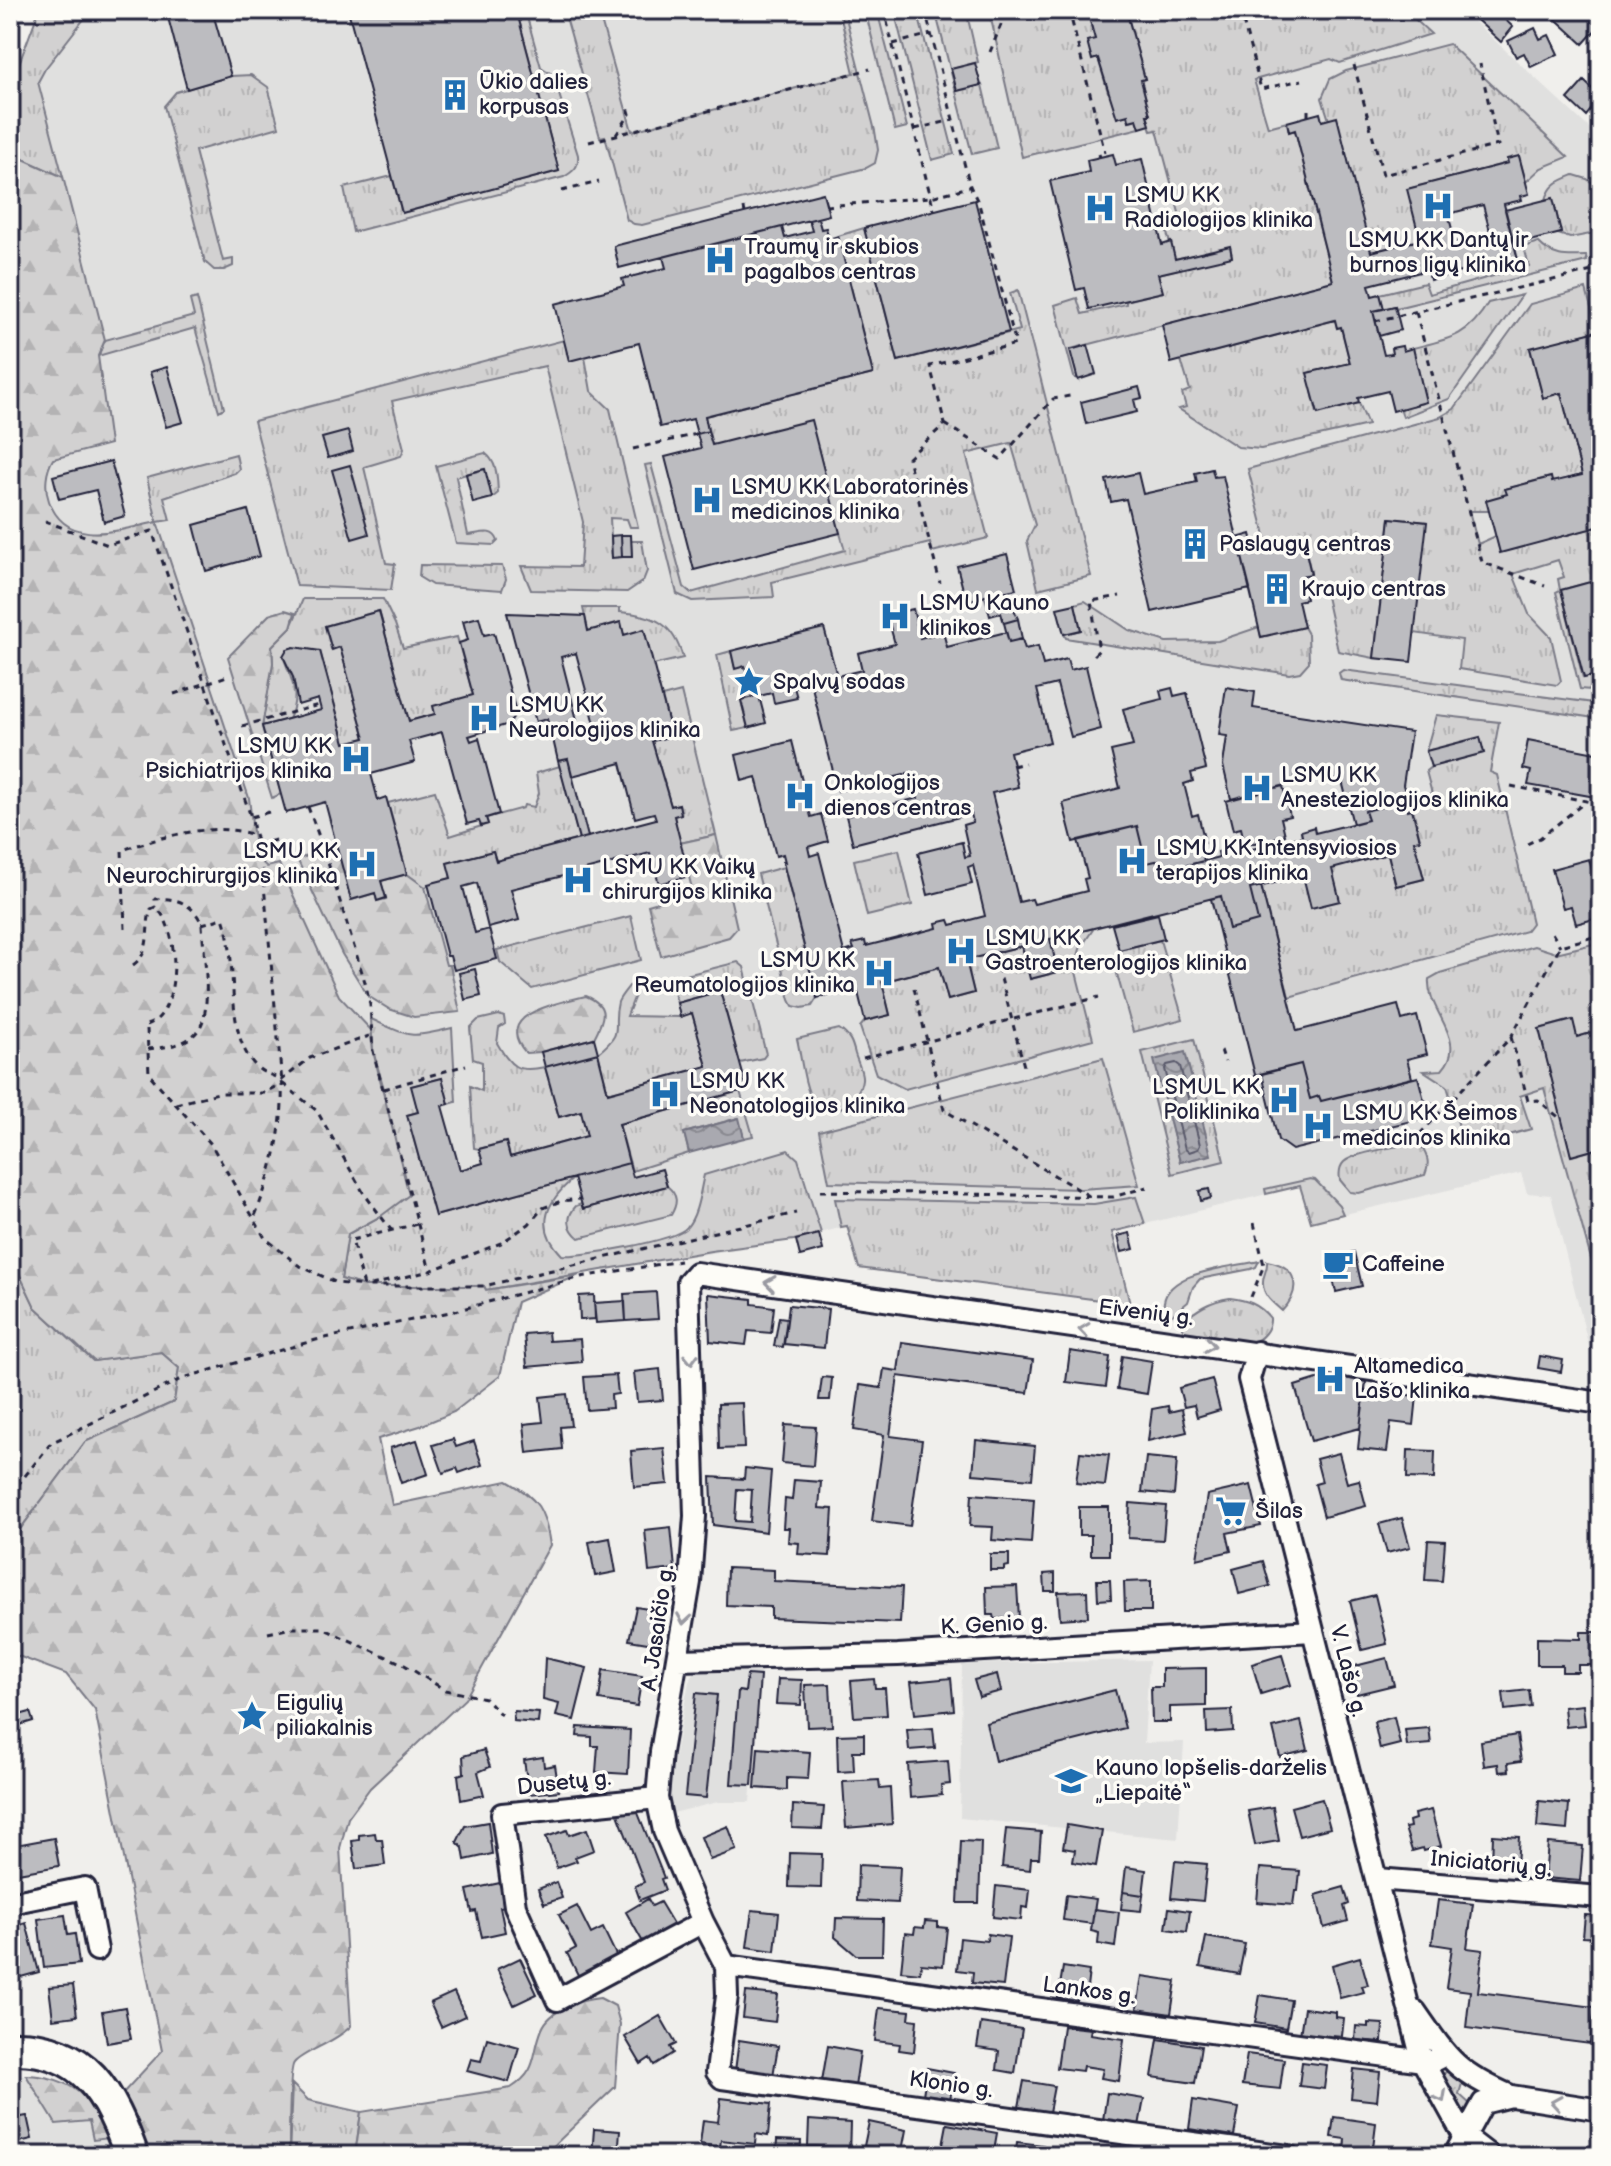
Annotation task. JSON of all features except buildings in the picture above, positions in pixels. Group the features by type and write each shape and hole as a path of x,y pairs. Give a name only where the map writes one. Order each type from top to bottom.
{"main road":[{"path":"10,2048 58,2056 94,2080 116,2113 132,2156"}],"street":[{"name":"Eivenių g.","path":"688,1282 696,1273 1601,1403"},
{"name":"A. Jasaičio g.","path":"688,1282 695,1516 690,1582 661,1752 657,1798 664,1831 703,1922 726,1966"},
{"name":"V. Lašo g.","path":"1257,1352 1249,1379 1422,2060 1464,2136"},
{"name":"K. Genio g.","path":"677,1660 898,1655 1313,1631"},
{"name":"Dusetų g.","path":"657,1798 502,1814 515,1906 557,2000 703,1922"},
{"name":"Iniciatorių g.","path":"1377,1879 1601,1897"},
{"path":"10,1903 85,1888 97,1950"},
{"name":"Lankos g.","path":"726,1966 1431,2062 1445,2055"},
{"name":"Klonio g.","path":"726,1966 727,1996 717,2065 717,2072 722,2078 1288,2156"},
{"name":"V. Lašo g.","path":"1408,2001 1445,2055 1476,2081 1511,2096 1601,2110"},
{"path":"1454,2156 1483,2103 1511,2096"},
{"path":"1464,2136 1490,2156"}],"path":[{"path":"884,10 934,210"},
{"path":"925,10 970,186 979,204 1016,344 930,366 945,424 1000,459 1053,399 1070,396"},
{"path":"990,52 1007,10"},
{"path":"1069,10 1105,153"},
{"path":"1240,10 1261,89 1302,80"},
{"path":"893,44 931,34"},
{"path":"1354,65 1383,175 1498,145 1480,64"},
{"path":"589,142 870,69"},
{"path":"1308,105 1308,116"},
{"path":"616,135 630,114 628,107"},
{"path":"915,129 953,120"},
{"path":"562,191 599,182"},
{"path":"826,206 931,197 970,186"},
{"path":"1375,321 1601,269"},
{"path":"1416,312 1482,562 1545,586"},
{"path":"940,583 908,458 945,424"},
{"path":"633,449 697,434"},
{"path":"45,521 108,545 152,531 251,817 262,863 283,1110 279,1140 253,1221"},
{"path":"1094,655 1099,650 1091,601 1120,596"},
{"path":"174,694 227,676"},
{"path":"242,726 319,705"},
{"path":"1013,766 1025,763"},
{"path":"1511,786 1601,804"},
{"path":"1527,844 1540,838 1587,801"},
{"path":"308,807 365,982 373,1051 430,1271"},
{"path":"251,817 269,812"},
{"path":"125,929 122,850 179,833 236,829 256,835"},
{"path":"258,845 279,839"},
{"path":"148,1049 175,1046 199,1029 206,1008 202,924 190,905 165,898 155,899 155,907 164,916 171,936 174,969 170,998 159,1017 146,1027 149,1074 211,1144 265,1238 298,1265 337,1283 364,1286 484,1286 796,1213"},
{"path":"133,965 144,953 148,940 148,917 155,907"},
{"path":"202,924 223,918 227,929 238,1034 244,1052 260,1070 282,1082 317,1111 363,1192 391,1230"},
{"path":"1552,933 1560,946"},
{"path":"1420,1134 1511,1037 1560,946 1601,935"},
{"path":"998,967 1025,1070"},
{"path":"914,988 944,1110 1092,1197"},
{"path":"863,1058 1099,997"},
{"path":"176,1104 218,1093 264,1093 310,1058 371,1035"},
{"path":"1511,1037 1528,1101 1538,1100 1562,1120"},
{"path":"1221,1050 1225,1062"},
{"path":"384,1089 466,1065"},
{"path":"820,1191 1113,1197 1147,1187"},
{"path":"364,1286 430,1271 501,1243 529,1224 543,1208 561,1201 580,1199"},
{"path":"1251,1297 1264,1265 1254,1223"},
{"path":"364,1286 352,1240 417,1224"},
{"path":"10,1495 51,1443 183,1378 316,1340 455,1311 581,1277 683,1261"},
{"path":"268,1633 292,1628 322,1628 403,1664 445,1690 485,1698 501,1715"}],"shaded area":[{"name":"LSMU Kauno klinikos","path":"39,10 1462,10 1601,139 1601,1363 1589,1347 1551,1195 1527,1193 1521,1173 1311,1222 1299,1186 1113,1232 1130,1304 859,1268 847,1226 794,1240 520,1283 194,1356 249,798 157,522 107,532 76,531 55,517 47,496 47,470 53,459 110,444 98,356 63,177 10,153 10,88"},
{"name":"Kauno lopšelis-darželis „Liepaitė“","path":"1149,1660 1144,1743 1184,1742 1178,1839 960,1818 962,1664"},
{"path":"761,1667 750,1802 718,1802 673,1813 670,1792 674,1759 689,1682 695,1672 701,1668"},
{"path":"26,2075 56,2124 90,2121 110,2138 116,2156 10,2156 10,2077"}],"green space":[{"path":"39,10 91,10 38,82 63,177 10,153 10,88"},
{"path":"564,10 598,10 632,131 854,73 839,10 844,10 875,131 878,150 875,163 866,168 642,225 634,224 627,220 605,136 600,137"},
{"path":"865,10 877,10 907,127 895,130"},
{"path":"894,10 917,10 954,154 932,160"},
{"path":"935,10 966,10 978,62 952,69 957,91 982,85 997,148 972,154"},
{"path":"989,10 1087,10 1095,39 1093,59 1098,58 1108,92 1130,121 1137,119 1140,128 1022,157"},
{"path":"1126,10 1176,10 1177,14 1191,10 1405,10 1431,34 1340,63 1331,59 1254,80 1268,127 1287,122 1289,132 1295,130 1333,281 1071,349 1078,380 1074,377 1055,305 1077,298 1082,314 1126,304 1126,301 1162,292 1158,274 1232,256 1230,247 1175,259 1166,230 1182,224 1157,130 1151,131 1141,80 1145,79"},
{"path":"527,17 541,67 553,75 578,155 578,163 571,173 353,232 344,188 392,176 402,213 559,171 519,20"},
{"path":"1449,44 1568,157 1541,168 1526,182 1519,156 1508,163 1408,189 1420,240 1371,252 1322,98 1330,79 1346,71"},
{"path":"251,75 268,87 279,127 195,151 223,261 233,259 233,266 214,270 205,262 164,106 176,92 231,76"},
{"path":"10,153 63,177 105,340 98,356 110,444 53,459 46,479 49,501 57,516 68,526 81,531 111,532 157,522 249,798 256,857 267,867 279,864 339,996 371,1030 373,1051 409,1195 381,1216 348,1234 341,1279 364,1286 484,1286 486,1290 579,1275 517,1302 500,1376 454,1412 378,1439 392,1505 507,1481 526,1493 538,1506 546,1523 550,1545 465,1699 370,1788 348,1818 340,1848 351,2026 294,2063 290,2091 289,2156 146,2156 122,2094 162,2051 95,1710 66,1674 10,1653 10,1543 85,1442 174,1402 179,1368 161,1352 94,1361 35,1307 10,1254"},
{"path":"1574,175 1587,179 1601,189 1601,232 1570,238 1558,234 1561,232 1553,199 1546,200 1556,184"},
{"path":"864,228 898,361 1020,330 1010,293 1018,290 1091,576 1038,589 1027,541 1035,525 1011,443 966,454 988,538 932,552 930,543 772,582 774,597 692,601 677,594 645,465 651,464 684,587 691,593 845,550 840,533 712,445 705,416 873,374 838,236"},
{"path":"1538,242 1555,254 1586,256 1587,261 1384,309 1380,294 1425,283 1429,294 1529,266 1524,247"},
{"path":"1586,289 1597,331 1530,349 1543,397 1561,393 1582,475 1552,482 1550,477 1506,489 1507,494 1489,511 1469,511 1478,544 1496,536 1500,552 1601,526 1601,579 1561,590 1583,678 1601,674 1601,691 1580,689 1556,592 1560,590 1558,579 1564,577 1558,560 1513,574 1529,614 1551,637 1561,681 1557,685 1459,669 1462,640 1414,633 1426,522 1390,518 1374,658 1338,651 1324,587 1303,588 1301,576 1311,573 1303,539 1268,547 1248,469 1440,417 1454,409 1530,304"},
{"path":"1522,295 1449,399 1403,417 1400,409 1426,402 1413,348 1447,339 1465,330 1488,303"},
{"path":"197,298 224,408 219,411 195,328 98,356 105,340 194,316 190,300"},
{"path":"1335,320 1337,328 1341,327 1350,363 1308,373 1317,413 1359,403 1368,425 1261,449 1238,447 1179,409 1186,407 1182,393 1190,390 1181,360"},
{"path":"564,340 585,357 591,391 610,409 638,527 630,527 627,519 610,518 612,557 632,557 631,541 642,541 647,571 643,581 627,592 531,590 521,566 580,567 583,522 545,366 392,401 404,449 401,456 364,467 386,563 395,564 391,590 297,586 254,421"},
{"path":"485,453 495,466 497,476 498,493 492,498 484,469 456,477 468,535 489,533 498,541 494,545 456,543 436,466"},
{"path":"236,454 239,469 235,473 164,497 170,520 157,522 147,478"},
{"path":"420,565 502,566 506,579 502,590 432,585 419,577"},
{"path":"303,599 383,599 403,648 457,637 473,695 435,714 409,721 379,611 325,626 331,649 340,647 365,738 345,743 320,651 283,656 294,687 293,710 289,719 262,726 273,663 272,646 291,627"},
{"path":"1085,601 1129,630 1166,642 1218,641 1259,627 1261,637 1304,627 1308,634 1309,662 1300,672 1289,674 1066,638 1064,634 1081,630 1075,604"},
{"path":"583,608 620,608 620,612 661,623 674,636 683,658 653,665 644,630 624,635 620,622 588,631"},
{"path":"285,610 295,613 291,627 272,646 273,663 262,727 281,794 272,798 228,657 269,615"},
{"path":"731,651 735,668 745,666 753,697 741,701 748,728 733,731 717,655"},
{"path":"1343,670 1601,704 1601,719 1341,680 1339,673"},
{"path":"681,692 716,835 680,843 674,816 681,813 679,804 671,806 652,741 672,736 662,697"},
{"path":"1436,715 1499,722 1490,772 1497,775 1532,923 1526,931 1289,997 1261,886 1388,854 1396,886 1424,879 1414,841 1420,839 1413,809 1407,810 1404,801 1432,794 1426,771 1431,767 1483,753 1426,751"},
{"path":"560,766 579,839 496,861 493,851 448,863 451,878 425,887 407,874 388,803 435,791 450,836 488,824 486,818 523,808 524,805 534,807 539,793 536,773"},
{"path":"716,835 737,928 729,937 661,956 648,905 693,892 680,843"},
{"path":"338,848 352,900 375,893 377,901 386,899 381,881 407,874 425,887 446,965 450,965 460,1012 414,1017 389,1009 368,996 342,954 297,859"},
{"path":"899,850 912,905 867,916 854,860"},
{"path":"784,867 817,998 812,1006 802,1008 793,1006 790,1000 758,874"},
{"path":"631,916 641,960 532,989 500,962 497,950"},
{"path":"1094,928 1080,949 1075,968 1093,1039 905,1089 876,1074 860,1027 865,1021 890,1015 882,982 939,967 948,1000 974,993 966,960 1022,946 1031,979 1057,972 1050,939"},
{"path":"1160,940 1183,1019 1133,1032 1117,974 1123,963 1119,950"},
{"path":"1601,942 1601,1030 1577,1037 1572,1020 1539,1029 1572,1156 1600,1148 1601,1151 1601,1276 1596,1277 1544,1088 1520,1096 1531,1129 1465,1147 1447,1086 1424,1071 1442,1070 1451,1048 1430,991 1429,979 1440,973 1534,946 1556,953"},
{"path":"738,962 744,967 766,1054 763,1058 740,1063 720,991 677,1003 670,979"},
{"path":"636,985 627,1016 680,1017 692,1013 707,1066 608,1093 598,1053 615,1035 619,1000 629,986"},
{"path":"586,996 599,1004 603,1014 594,1038 526,1053 517,1039 517,1028 523,1019 547,1006"},
{"path":"499,1015 504,1017 505,1024 499,1028 497,1043 506,1058 521,1068 545,1067 559,1117 581,1111 587,1136 510,1157 505,1142 474,1148 470,1086 482,1091 482,1062 473,1059 470,1028 478,1020"},
{"path":"371,1019 394,1030 418,1035 452,1028 456,1102 449,1104 442,1078 412,1086 418,1112 407,1115 435,1216 574,1178 557,1195 547,1214 548,1234 553,1244 562,1255 628,1247 666,1238 687,1227 696,1209 704,1175 788,1150 798,1159 821,1233 486,1290 484,1286 364,1286 341,1279 348,1234 381,1216 384,1089 373,1051"},
{"path":"839,1029 852,1043 862,1079 850,1102 827,1111 820,1108 810,1095 797,1039"},
{"path":"1194,1039 1224,1161 1172,1174 1142,1052","holes":["1155,1060 1210,1155 1180,1162"]},
{"path":"1103,1058 1139,1185 1081,1189 829,1182 819,1131"},
{"path":"740,1091 753,1136 744,1138 738,1118 684,1133 689,1153 632,1171 619,1124"},
{"path":"1413,1143 1421,1146 1427,1157 1425,1175 1359,1193 1350,1192 1340,1180 1341,1166 1349,1158"},
{"path":"1315,1180 1339,1205 1343,1214 1311,1222 1300,1186 1266,1194 1265,1189"},
{"path":"667,1186 676,1199 671,1215 579,1238 570,1226 569,1218 576,1206 581,1204 583,1209"},
{"path":"1136,1197 1145,1224 1112,1232 1130,1304 859,1268 847,1226 841,1227 835,1199 1094,1204"},
{"path":"10,1254 35,1307 93,1361 161,1352 179,1368 174,1402 85,1442 10,1543"},
{"path":"1259,1261 1251,1269 1200,1279 1193,1287 1188,1302 1170,1317 1165,1316 1164,1301 1170,1289 1181,1281 1196,1274"},
{"path":"1267,1261 1285,1268 1294,1280 1292,1295 1282,1311 1264,1291"},
{"path":"1230,1298 1262,1309 1270,1318 1265,1334 1251,1343 1189,1334 1183,1330 1182,1322 1193,1313 1210,1303"},
{"path":"600,1998 615,2006 620,2024 615,2087 543,2156 355,2156 361,2112 511,2088 530,2069 546,2022 575,2003"},
{"path":"1446,2072 1463,2080 1459,2094 1471,2105 1463,2119 1442,2075"},
{"path":"26,2075 56,2080 78,2092 95,2111 110,2138 93,2140 89,2121 56,2124"},
{"path":"292,2084 308,2100 361,2112 355,2156 289,2156"}],"water":[{"path":"1185,1052 1211,1155 1180,1162 1154,1060"},
{"path":"739,1118 744,1138 689,1153 684,1133"}],"place":[{"name":"Ūkio dalies korpusas","path":"455,95"},
{"name":"LSMU KK Dantų ir burnos ligų klinika","path":"1438,206"},
{"name":"LSMU KK Radiologijos klinika","path":"1100,208"},
{"name":"Traumų ir skubios pagalbos centras","path":"720,260"},
{"name":"LSMU KK Laboratorinės medicinos klinika","path":"707,500"},
{"name":"Paslaugų centras","path":"1195,544"},
{"name":"Kraujo centras","path":"1277,589"},
{"name":"LSMU Kauno klinikos","path":"895,616"},
{"name":"Spalvų sodas","path":"749,682"},
{"name":"LSMU KK Neurologijos klinika","path":"484,718"},
{"name":"LSMU KK Psichiatrijos klinika","path":"356,759"},
{"name":"LSMU KK Anesteziologijos klinika","path":"1257,788"},
{"name":"Onkologijos dienos centras","path":"800,796"},
{"name":"LSMU KK Intensyviosios terapijos klinika","path":"1132,861"},
{"name":"LSMU KK Neurochirurgijos klinika","path":"362,864"},
{"name":"LSMU KK Vaikų chirurgijos klinika","path":"578,880"},
{"name":"LSMU KK Gastroenterologijos klinika","path":"961,951"},
{"name":"LSMU KK Reumatologijos klinika","path":"879,973"},
{"name":"LSMU KK Neonatologijos klinika","path":"665,1094"},
{"name":"LSMUL KK Poliklinika","path":"1284,1100"},
{"name":"LSMU KK Šeimos medicinos klinika","path":"1318,1126"},
{"name":"Caffeine","path":"1338,1264"},
{"name":"Altamedica Lašo klinika","path":"1330,1379"},
{"name":"Šilas","path":"1231,1511"},
{"name":"Eigulių piliakalnis","path":"252,1716"},
{"name":"Kauno lopšelis-darželis „Liepaitė“","path":"1071,1781"}]}
